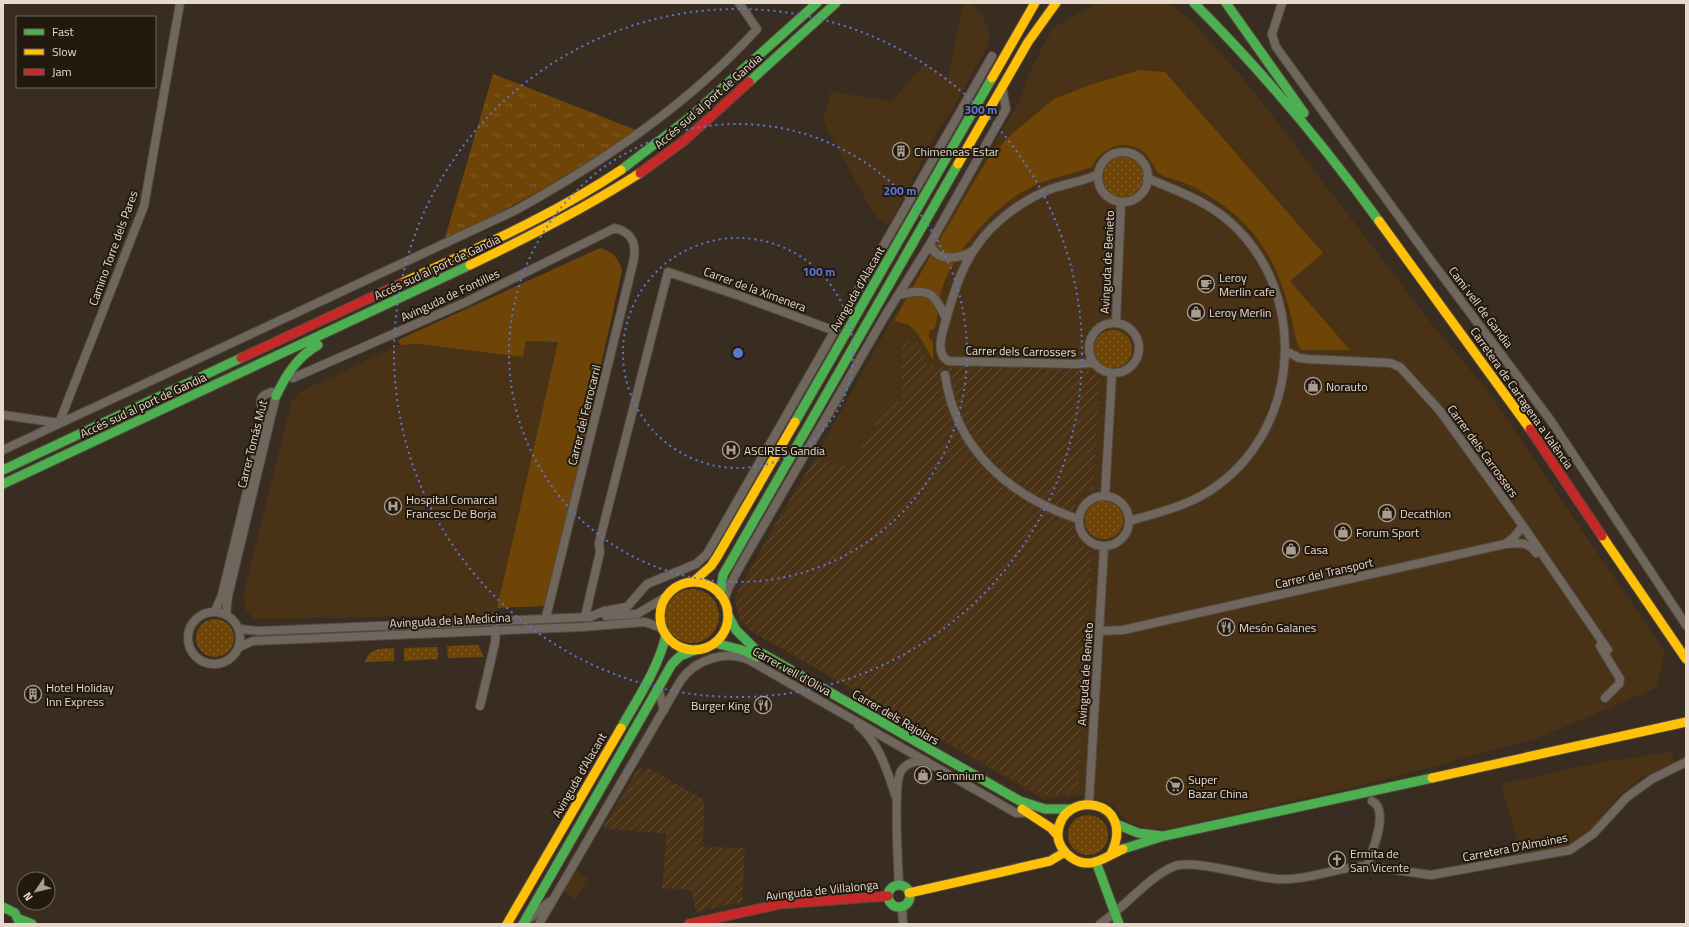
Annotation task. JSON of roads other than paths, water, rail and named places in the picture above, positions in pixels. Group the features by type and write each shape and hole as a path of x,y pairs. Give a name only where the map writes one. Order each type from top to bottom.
{"main road":[{"name":"Accés sud al port de Gandia","path":"3,470 494,240 580,196 638,158 676,130 738,76 817,3"},
{"name":"Accés sud al port de Gandia","path":"3,484 442,278 542,230 598,200 652,164 703,124 836,3"},
{"name":"Avinguda d'Alacant","path":"693,582 712,566 1035,3"},
{"path":"722,598 712,588 703,584 693,582 678,586 666,597 660,612 664,632 678,646 695,650 705,648 715,643 722,635 726,626 728,615 722,598 723,575 1028,42 1056,3"},
{"path":"1194,3 1222,31 1331,156"},
{"path":"1226,3 1318,132 1331,156"},
{"path":"1213,9 1252,53 1315,138"},
{"name":"Carretera de Cartagena a València","path":"1331,156 1518,412 1686,660"},
{"path":"276,396 290,368 300,356 442,278"},
{"name":"Carrer dels Rajolars","path":"728,615 732,626 739,636 756,650 1013,797 1034,808 1047,810 1070,810"},
{"name":"Avinguda d'Alacant","path":"507,924 645,686 662,652 664,632"},
{"name":"Carrer dels Rajolars","path":"715,643 748,652 1032,814 1051,828 1058,836"},
{"name":"Avinguda d'Alacant","path":"523,924 672,664 680,656 695,650"},
{"path":"1111,854 1118,836 1116,824 1108,812 1101,807 1089,803 1070,810 1061,821 1058,836 1065,852 1078,862 1096,862 1111,854 1164,836 1686,722"},
{"path":"1116,824 1138,833 1164,836"},
{"path":"909,893 1050,862 1065,852"},
{"path":"1096,862 1119,924"},
{"path":"899,885 906,888 909,893 908,900 902,906 894,905 888,896 891,888 899,885"},
{"name":"Avinguda de Villalonga","path":"689,924 781,904 888,896"},
{"path":"3,907 15,913 19,922 32,924"}],"street":[{"name":"Camino Torre dels Pares","path":"59,423 144,206 180,3"},
{"path":"3,450 516,210 574,177 659,119 730,58 757,29 739,3"},
{"name":"Camí vell de Gandia","path":"1282,3 1272,34 1273,40 1280,53 1551,421 1686,625"},
{"name":"Avinguda d'Alacant","path":"696,564 707,554 992,56"},
{"path":"722,598 930,244 1006,109 1002,87"},
{"path":"1120,152 1127,152 1141,160 1147,171 1147,178 1146,186 1136,198 1122,202 1108,197 1102,191 1099,184 1098,174 1102,163 1106,158 1120,152"},
{"path":"930,244 934,252 945,257 966,255 974,250 999,222 1026,202 1059,186 1091,178 1098,174"},
{"path":"1129,521 1167,511 1190,502 1220,484 1239,466 1257,444 1269,422 1282,384 1286,351 1284,328 1276,290 1261,260 1247,240 1229,221 1202,201 1180,190 1147,178"},
{"name":"Avinguda de Benieto","path":"1116,323 1122,202"},
{"name":"Avinguda de Fontilles","path":"293,378 466,302 615,228"},
{"name":"Carrer del Ferrocarril","path":"546,617 636,251 630,235 624,230 615,228"},
{"path":"946,319 958,284 974,250"},
{"name":"Carrer de la Ximenera","path":"588,617 600,552 599,543 668,272 740,296 835,331"},
{"path":"899,295 914,290 928,293 940,305 946,319"},
{"name":"Carrer dels Carrossers","path":"946,319 942,332 941,353 943,358 948,361 1074,364 1094,363"},
{"path":"1116,323 1129,329 1134,334 1139,348 1135,362 1130,368 1119,373 1112,373 1099,368 1094,363 1089,348 1094,333 1108,324 1116,323"},
{"name":"Carrer dels Carrossers","path":"1286,351 1299,358 1308,360 1390,363 1400,367 1440,411 1523,526 1608,650"},
{"path":"1105,496 1112,373"},
{"path":"945,375 958,421 972,444 986,462 1004,481 1027,497 1039,504 1078,519"},
{"name":"Carrer Tomás Mut","path":"215,611 222,595 264,422 265,417 260,405 261,398 264,394 272,392 276,396 228,596 226,614"},
{"path":"3,415 59,423"},
{"path":"1098,496 1105,496 1120,501 1128,514 1129,521 1126,534 1122,539 1117,543 1104,547 1096,546 1088,541 1079,527 1078,519 1084,504 1098,496"},
{"path":"1505,544 1513,538 1523,526"},
{"path":"1505,544 1523,543 1529,545 1605,653 1620,679 1619,684 1605,698"},
{"name":"Carrer del Transport","path":"1100,631 1123,630 1505,544"},
{"name":"Avinguda de Benieto","path":"1089,803 1104,547"},
{"name":"Avinguda de la Medicina","path":"588,617 604,611 627,607 647,584 696,564"},
{"name":"Avinguda de la Medicina","path":"240,629 259,630 637,614 666,597"},
{"path":"215,611 226,614 232,618 240,629 240,647 235,654 221,663 203,662 193,653 188,639 191,624 201,614 215,611"},
{"name":"Avinguda de la Medicina","path":"240,647 253,640 496,629 580,627 645,622 664,632"},
{"path":"480,706 495,643 496,629"},
{"name":"Carrer vell d'Oliva","path":"539,924 681,680 694,667 715,658 732,656 749,660 1016,813 1032,814"},
{"path":"658,687 664,710"},
{"path":"846,715 864,730 873,741 886,768 897,800"},
{"path":"899,885 897,800 901,771 912,762 926,761"},
{"name":"Carretera D'Almoines","path":"1100,924 1167,870 1183,864 1282,879 1318,875 1367,866 1431,875 1570,850 1593,834 1626,798 1643,785 1686,762"},
{"path":"1367,866 1376,840 1379,823 1379,808 1372,801"},
{"name":"Carrer vell d'Oliva","path":"523,924 551,901"},
{"path":"902,906 903,924"}],"place":[{"name":"Chimeneas Estar","path":"901,151"},
{"name":"Leroy Merlin cafe","path":"1206,284"},
{"name":"Leroy Merlin","path":"1196,312"},
{"name":"Norauto","path":"1313,386"},
{"name":"ASCIRES Gandia","path":"731,450"},
{"name":"Hospital Comarcal Francesc De Borja","path":"393,506"},
{"name":"Decathlon","path":"1387,513"},
{"name":"Forum Sport","path":"1343,532"},
{"name":"Casa","path":"1291,549"},
{"name":"Mesón Galanes","path":"1226,627"},
{"name":"Hotel Holiday Inn Express","path":"33,694"},
{"name":"Burger King","path":"763,705"},
{"name":"Somnium","path":"923,775"},
{"name":"Super Bazar China","path":"1175,786"},
{"name":"Ermita de San Vicente","path":"1337,860"}]}
